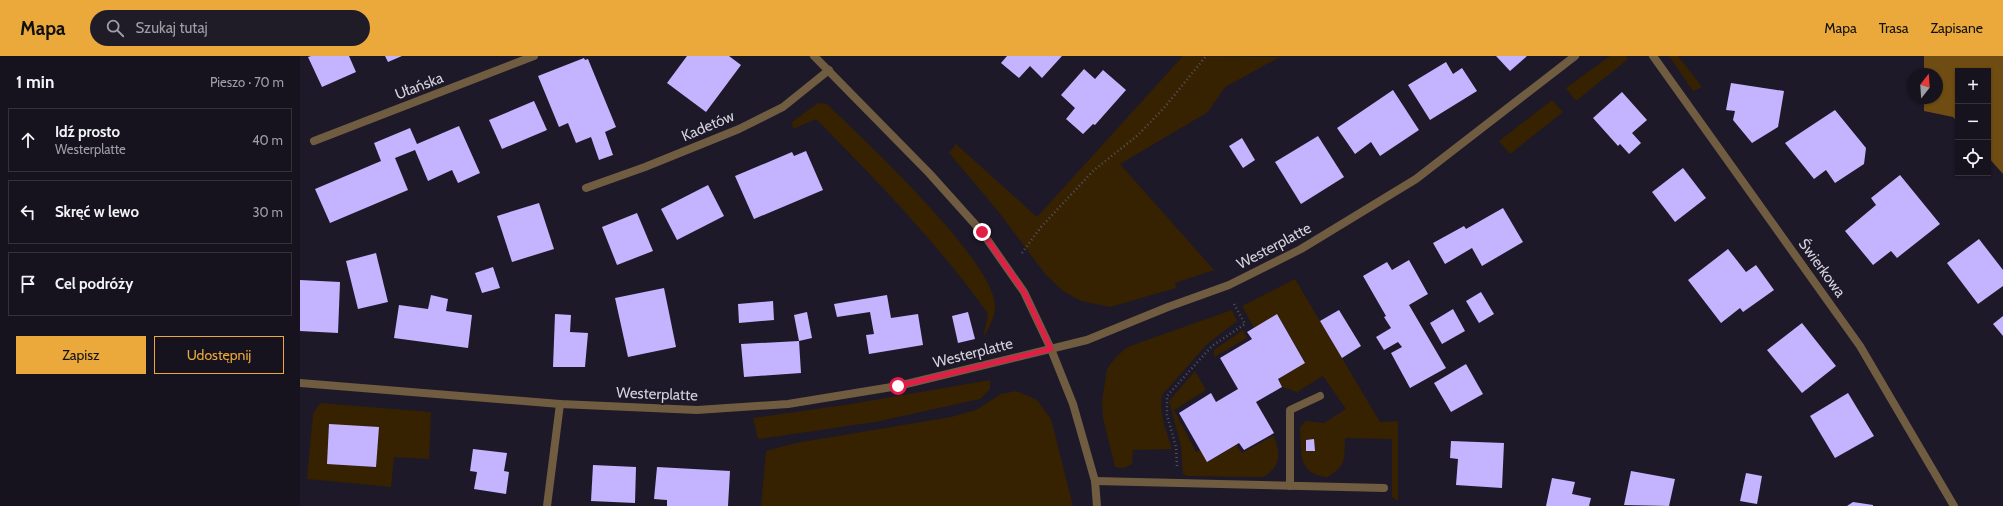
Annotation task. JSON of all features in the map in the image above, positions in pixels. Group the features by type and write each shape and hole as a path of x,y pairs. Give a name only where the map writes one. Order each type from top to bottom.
{"street":[{"name":"Ułańska","path":"314,141 534,56"},
{"path":"814,56 929,172 982,232 1024,292 1051,349 1073,404 1095,481 1097,506"},
{"name":"Westerplatte","path":"300,383 560,404 697,410 788,404 898,386 1087,340 1168,307 1225,286 1301,249 1416,179 1575,56"},
{"name":"Świerkowa","path":"1653,56 1860,346 1954,506"},
{"name":"Kadetów","path":"586,188 645,167 739,129 783,107 829,70"},
{"path":"1290,486 1290,410 1320,396"},
{"path":"547,506 560,404"},
{"path":"1095,481 1384,488"}],"path":[{"path":"1022,253 1041,227 1093,171 1138,135 1164,108 1206,56"},
{"path":"1178,483 1176,447 1167,415 1167,396 1212,346 1245,324 1225,286"}],"shaded area":[{"path":"1183,56 1280,57 1225,87 1208,112 1120,164 1214,270 1175,283 1176,288 1110,307 1081,301 1063,291 1046,275 998,211 949,153 956,144 1037,217"},
{"path":"1610,56 1626,56 1628,59 1576,101 1566,88"},
{"path":"1669,56 1678,56 1702,87 1693,91"},
{"path":"1924,56 2003,56 2003,174 1991,160 1991,68 1955,68 1955,119 1953,117 1924,111 1924,104 1943,104 1943,68 1924,68"},
{"path":"1552,100 1563,112 1510,154 1499,141"},
{"path":"818,103 827,104 896,171 952,232 974,261 990,287 995,307 993,319 983,338 988,314 928,237 816,119 793,129 792,122"},
{"path":"1295,279 1380,422 1398,421 1398,501 1392,497 1392,439 1345,438 1343,461 1338,469 1327,477 1317,475 1305,466 1301,453 1300,427 1306,421 1324,423 1346,409 1323,376 1297,392 1282,387 1278,379 1305,362 1277,314 1254,328 1242,306"},
{"path":"1232,310 1237,321 1207,344 1162,395 1161,408 1164,425 1172,449 1133,450 1132,464 1124,468 1115,467 1103,418 1102,401 1107,369 1115,358 1126,348"},
{"path":"1243,330 1247,338 1214,357 1214,350"},
{"path":"1195,371 1206,390 1174,410 1196,452 1200,450 1208,462 1236,445 1242,453 1273,436 1278,448 1278,460 1273,470 1268,474 1262,477 1187,476 1183,474 1181,446 1169,401"},
{"path":"990,380 990,389 980,399 875,422 758,439 753,418 851,404"},
{"path":"1016,391 1037,400 1051,419 1073,506 761,506 766,451 796,443 951,417 976,410 1001,394"},
{"path":"320,403 431,412 429,459 394,457 391,487 307,479 313,414"}],"building":[{"path":"349,56 356,72 322,87 308,57"},
{"path":"385,56 402,56 388,62"},
{"path":"687,56 729,56 741,65 706,112 667,83"},
{"path":"1007,56 1062,56 1042,78 1030,66 1019,78 1001,63"},
{"path":"1496,56 1527,56 1510,71"},
{"path":"584,58 585,60 588,59 616,127 605,132 613,155 599,160 591,137 576,143 568,123 559,127 538,76"},
{"path":"1446,62 1453,74 1462,68 1477,91 1430,120 1408,85"},
{"path":"1084,69 1095,79 1103,70 1126,90 1095,125 1093,124 1083,134 1066,119 1075,108 1061,95"},
{"path":"1731,83 1784,91 1778,127 1752,143 1733,120 1735,111 1726,110"},
{"path":"1393,90 1419,130 1380,156 1371,142 1355,154 1337,128"},
{"path":"1622,92 1647,120 1632,133 1641,143 1629,154 1620,144 1618,146 1593,118"},
{"path":"534,101 547,130 502,149 489,120"},
{"path":"1835,110 1866,148 1864,164 1835,183 1826,170 1814,179 1785,143"},
{"path":"459,126 480,173 458,183 452,170 428,181 415,150 395,158 408,190 330,223 315,189 381,161 374,143 410,128 417,144"},
{"path":"1318,136 1344,177 1301,204 1275,162"},
{"path":"1242,138 1255,160 1243,168 1229,146"},
{"path":"806,151 823,190 754,219 735,176 792,152 794,156"},
{"path":"1683,168 1706,198 1675,222 1652,192"},
{"path":"1900,175 1940,224 1897,258 1891,251 1873,265 1845,231 1876,205 1871,198"},
{"path":"708,185 724,216 677,240 661,209"},
{"path":"539,203 554,249 512,262 497,216"},
{"path":"1503,208 1523,242 1482,266 1472,248 1445,264 1433,243 1464,226 1466,229"},
{"path":"637,213 653,251 617,265 602,227"},
{"path":"1979,239 2003,270 2003,286 1978,304 1947,263"},
{"path":"1728,249 1746,272 1756,265 1774,290 1743,312 1740,308 1721,323 1688,280"},
{"path":"376,253 388,302 358,309 346,261"},
{"path":"1409,260 1428,294 1409,305 1446,368 1410,388 1391,353 1402,347 1398,342 1384,350 1376,337 1391,328 1384,317 1386,316 1363,276 1387,262 1392,270"},
{"path":"493,267 500,288 482,293 475,273"},
{"path":"300,280 340,282 338,333 300,331"},
{"path":"664,288 676,347 628,357 615,298"},
{"path":"1481,292 1494,314 1479,323 1466,301"},
{"path":"431,295 448,299 446,311 472,315 468,348 394,338 399,305 428,309"},
{"path":"887,295 891,318 918,314 923,345 869,354 866,335 874,334 870,312 837,317 834,304"},
{"path":"773,301 774,320 739,323 738,304"},
{"path":"1453,309 1465,331 1442,344 1430,323"},
{"path":"1339,310 1361,346 1342,358 1320,321"},
{"path":"807,312 812,338 799,341 794,315"},
{"path":"968,312 975,339 958,343 952,316"},
{"path":"555,314 571,315 570,332 588,333 585,367 553,367"},
{"path":"1277,314 1305,363 1278,379 1282,387 1256,402 1274,433 1244,450 1239,443 1207,462 1179,413 1211,393 1216,402 1238,389 1220,358 1252,339 1247,332"},
{"path":"2003,316 2003,336 1993,324"},
{"path":"1802,323 1836,366 1802,393 1767,350"},
{"path":"799,341 801,373 744,377 741,344"},
{"path":"1466,364 1483,394 1451,412 1434,383"},
{"path":"1848,393 1874,436 1835,458 1810,416"},
{"path":"329,424 379,427 376,467 327,464"},
{"path":"1314,439 1315,451 1306,451 1306,440"},
{"path":"1451,441 1504,443 1502,488 1456,485 1458,459 1450,458"},
{"path":"473,449 507,453 504,471 509,472 506,494 474,489 477,472 470,471"},
{"path":"593,465 636,467 635,503 591,501"},
{"path":"657,467 730,471 728,506 667,506 667,500 654,499"},
{"path":"1631,471 1675,479 1669,506 1624,505"},
{"path":"1746,473 1762,476 1757,504 1740,501"},
{"path":"1552,478 1575,482 1572,494 1591,498 1589,506 1546,506"},
{"path":"1853,502 1873,505 1873,506 1847,506"}],"route":[{"path":"898,386 1051,349 1024,292 982,232"}]}
